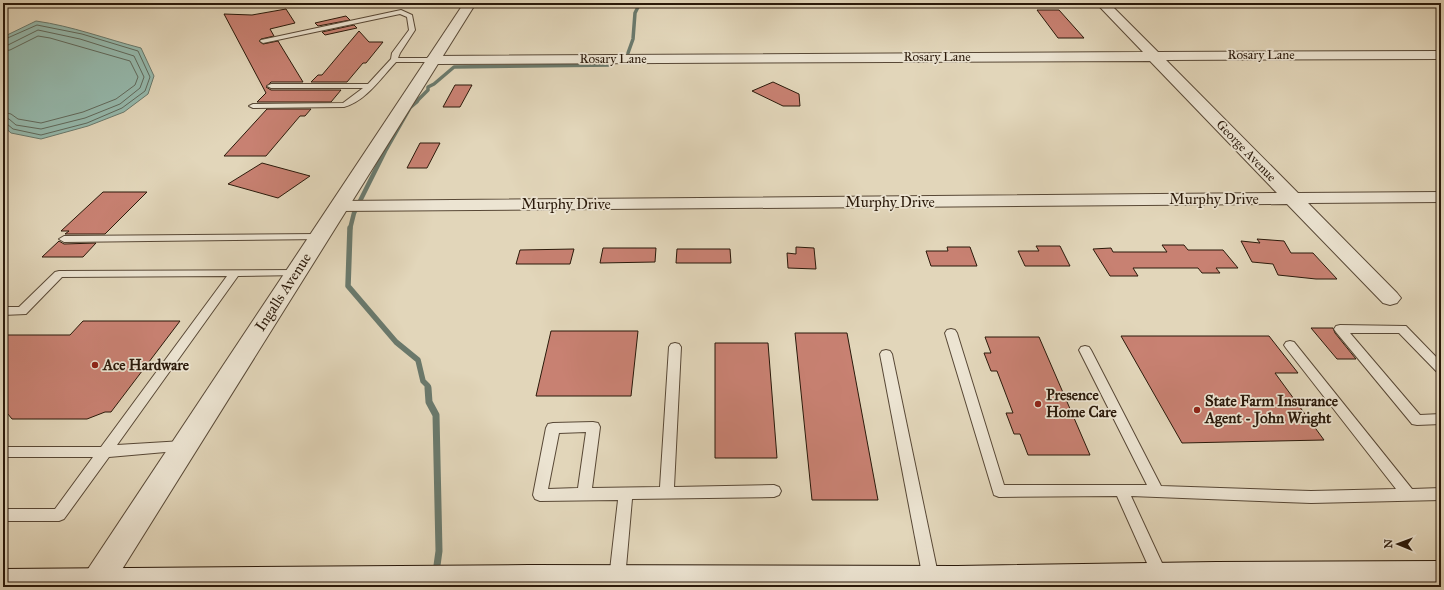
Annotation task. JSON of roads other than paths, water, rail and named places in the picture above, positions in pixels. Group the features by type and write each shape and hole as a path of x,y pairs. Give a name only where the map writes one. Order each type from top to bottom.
{"street":[{"path":"324,3 401,7 414,3"},
{"name":"Ingalls Avenue","path":"95,584 470,3"},
{"name":"George Avenue","path":"1102,3 1390,298"},
{"name":"Rosary Lane","path":"433,60 1441,55"},
{"name":"Murphy Drive","path":"339,206 1441,197"},
{"path":"3,584 528,583 617,579 949,583 1160,577 1219,581 1441,575"}],"lane":[{"path":"253,106 344,105 352,102 394,60 396,53 412,30 410,16 401,7 263,41"},
{"path":"394,60 433,60"},
{"path":"271,86 369,86"},
{"path":"64,239 319,237"},
{"path":"3,515 59,515 235,273"},
{"path":"3,311 22,310 59,274 296,273"},
{"path":"1441,369 1402,330 1340,329 1417,420 1441,419"},
{"path":"951,333 999,491 1121,490 1311,497 1441,494"},
{"path":"1290,345 1409,495"},
{"path":"667,493 675,347"},
{"path":"1085,350 1157,491"},
{"path":"886,354 949,583"},
{"path":"584,494 593,427 553,428 540,495 774,491"},
{"path":"3,452 105,452 140,448 184,446"},
{"path":"1121,490 1160,577"},
{"path":"617,579 626,493"}],"water":[{"path":"36,21 76,29 141,48 154,76 148,94 124,112 88,126 41,139 11,133 3,126 3,37"}],"waterway":[{"path":"628,53 633,39 635,13 640,3"},
{"path":"417,101 428,90 428,87 434,84 454,67 612,65"},
{"path":"350,229 354,213 385,151 410,107 417,101"},
{"path":"350,228 348,286 396,342 418,360 423,381 428,388"},
{"path":"428,388 429,402 436,415 439,551 434,587"}],"place":[{"name":"Ace Hardware","path":"95,365"},
{"name":"Presence Home Care","path":"1038,404"},
{"name":"State Farm Insurance Agent - John Wright","path":"1197,410"}]}
